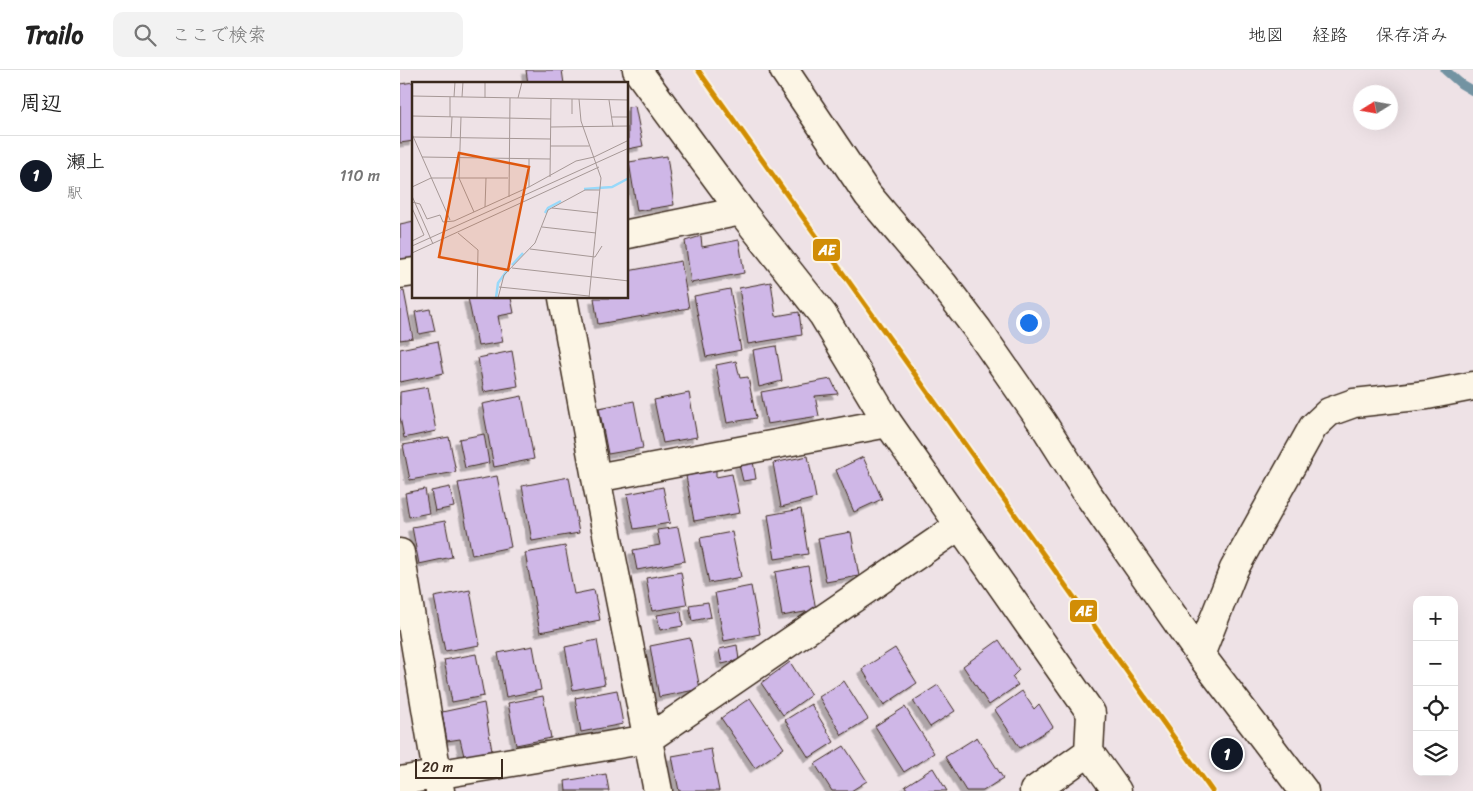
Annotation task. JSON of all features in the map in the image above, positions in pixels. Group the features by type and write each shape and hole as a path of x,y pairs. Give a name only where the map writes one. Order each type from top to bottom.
{"street":[{"path":"637,70 741,211 823,315 888,423 1091,713 1089,752 1116,791"},
{"path":"784,70 868,195 943,284 978,330 1042,422 1087,493 1200,655 1304,791"},
{"path":"629,234 741,211"},
{"path":"562,299 658,791"},
{"path":"1200,655 1234,568 1313,427 1330,412 1354,403 1426,395 1473,386"},
{"path":"596,478 888,423"},
{"path":"400,781 439,783 648,739 959,526"},
{"path":"400,553 439,783"},
{"path":"1034,791 1089,752"}],"building":[{"path":"526,70 562,70 564,82 528,82"},
{"path":"412,82 412,141 400,143 400,84"},
{"path":"635,106 643,146 629,149 629,107"},
{"path":"667,156 674,205 637,211 629,162"},
{"path":"412,221 412,259 400,261 400,224"},
{"path":"701,236 702,247 739,240 744,273 691,283 685,241"},
{"path":"681,261 689,308 598,324 594,299 629,299 629,271"},
{"path":"771,282 776,316 799,312 802,335 748,344 739,288"},
{"path":"730,289 741,350 706,357 694,296"},
{"path":"404,291 413,338 400,340 400,292"},
{"path":"468,299 511,299 514,313 498,316 503,342 478,346"},
{"path":"430,309 435,331 419,334 415,312"},
{"path":"438,341 444,373 400,382 400,349"},
{"path":"776,346 782,381 759,387 753,350"},
{"path":"512,351 518,386 484,392 478,358"},
{"path":"736,361 740,378 748,377 756,418 727,423 716,365"},
{"path":"831,379 838,394 815,396 819,416 767,424 761,392"},
{"path":"428,387 436,431 404,438 400,417 400,392"},
{"path":"689,393 697,437 663,443 654,400"},
{"path":"522,396 534,459 494,467 482,404"},
{"path":"634,401 643,448 608,454 599,408"},
{"path":"484,434 489,463 465,468 459,439"},
{"path":"449,437 456,472 410,480 403,445"},
{"path":"808,456 816,498 781,507 773,463"},
{"path":"863,457 882,499 854,512 836,470"},
{"path":"753,461 756,479 743,481 739,464"},
{"path":"716,469 716,477 732,474 740,513 694,521 686,476"},
{"path":"497,476 511,547 472,555 458,483"},
{"path":"569,477 579,533 532,541 522,486"},
{"path":"450,487 454,507 435,511 431,491"},
{"path":"663,487 670,523 634,529 627,494"},
{"path":"425,489 429,513 409,517 405,493"},
{"path":"801,509 808,554 775,559 768,515"},
{"path":"445,521 452,557 419,564 412,527"},
{"path":"678,527 685,561 637,570 633,550 660,545 657,530"},
{"path":"732,532 741,577 709,583 700,538"},
{"path":"851,532 859,576 826,582 818,538"},
{"path":"565,546 574,594 594,590 600,620 540,632 525,553"},
{"path":"808,566 816,610 782,616 775,572"},
{"path":"681,572 687,605 652,611 646,578"},
{"path":"751,586 760,634 724,641 715,593"},
{"path":"470,590 480,645 445,651 434,597"},
{"path":"708,602 711,617 692,621 689,605"},
{"path":"681,611 683,626 660,630 657,615"},
{"path":"690,638 700,689 659,697 650,646"},
{"path":"597,640 605,684 573,690 565,647"},
{"path":"999,640 1019,670 1012,677 1018,685 989,705 963,666"},
{"path":"737,645 739,660 722,664 719,649"},
{"path":"533,646 541,690 506,697 498,653"},
{"path":"895,648 917,683 884,705 862,669"},
{"path":"476,654 484,696 452,702 444,660"},
{"path":"790,662 811,695 783,715 761,683"},
{"path":"844,681 868,719 842,735 819,697"},
{"path":"938,685 955,711 930,727 913,701"},
{"path":"617,690 623,724 581,732 575,698"},
{"path":"1022,691 1034,709 1039,704 1053,727 1020,748 995,710"},
{"path":"543,696 551,738 516,745 508,703"},
{"path":"750,698 784,748 755,768 721,718"},
{"path":"484,703 492,751 464,756 460,739 447,741 442,712"},
{"path":"811,704 834,742 809,758 785,720"},
{"path":"905,707 934,753 904,772 875,726"},
{"path":"977,737 1003,778 983,791 966,791 945,757"},
{"path":"844,746 867,781 851,791 832,791 815,764"},
{"path":"711,749 719,791 679,791 672,756"},
{"path":"933,768 947,791 908,791 905,786"},
{"path":"606,774 609,791 566,791 565,781"}],"waterway":[{"path":"1445,70 1461,84 1473,91"}],"transit line":[{"name":"AE","path":"698,70 1212,791"}],"place":[{"name":"瀬上","path":"1227,754"}]}
